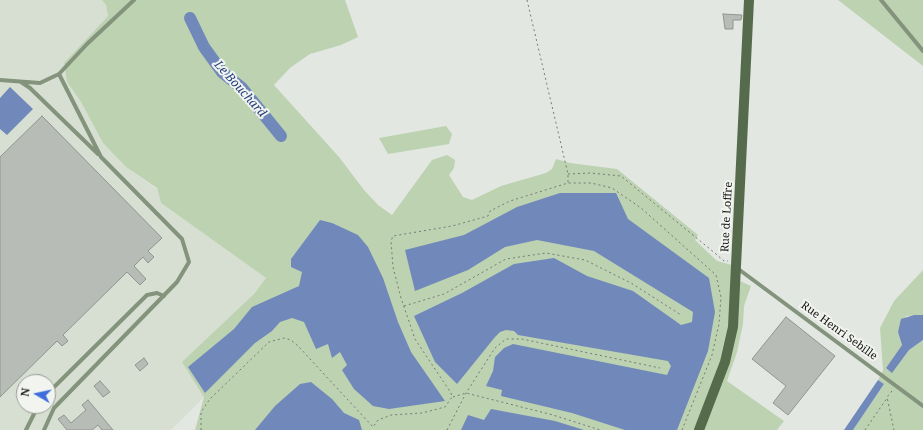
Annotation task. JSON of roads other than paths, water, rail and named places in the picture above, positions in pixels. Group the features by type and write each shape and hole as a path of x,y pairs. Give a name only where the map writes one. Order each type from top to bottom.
{"main road":[{"name":"Rue de Loffre","path":"699,430 718,382 732,333 740,270 749,0"}],"lane":[{"path":"0,80 8,79 21,82 40,83 59,74 87,44 134,0"},
{"path":"881,0 923,51"},
{"path":"59,74 101,157"},
{"path":"21,82 30,88 101,157 182,239 188,262 177,282 54,408 44,430"},
{"name":"Rue Henri Sebille","path":"740,270 923,406"},
{"path":"56,385 147,295 157,293 164,296"},
{"path":"26,430 34,414"}],"water":[{"path":"10,87 33,109 7,135 0,129 0,98"},
{"path":"560,193 616,193 628,219 709,278 715,312 708,351 677,430 625,430 572,413 501,396 502,390 486,386 493,371 495,357 504,348 513,344 667,375 671,366 668,361 518,335 514,331 506,330 500,332 495,337 457,384 435,362 414,316 462,293 514,264 554,258 587,276 633,291 681,325 692,322 693,312 594,251 537,240 505,247 468,270 415,291 405,250 464,235 517,207"},
{"path":"320,220 332,223 358,235 368,247 383,278 398,322 411,352 445,401 389,409 373,406 354,389 342,370 347,365 340,352 332,358 328,344 316,349 304,322 292,318 280,322 272,331 255,343 205,393 188,367 234,329 252,307 299,286 302,272 291,267 291,259"},
{"path":"914,315 923,315 923,340 909,350 892,373 886,368 902,345 898,332 901,319"},
{"path":"878,380 884,384 853,430 844,430"},
{"path":"311,382 332,399 344,413 359,420 362,430 255,430 275,406 300,384"},
{"path":"491,409 555,421 584,430 461,430 468,415 484,420"}],"waterway":[{"name":"Le Bouchard","path":"190,18 204,47 222,72 242,88 281,136"}]}
